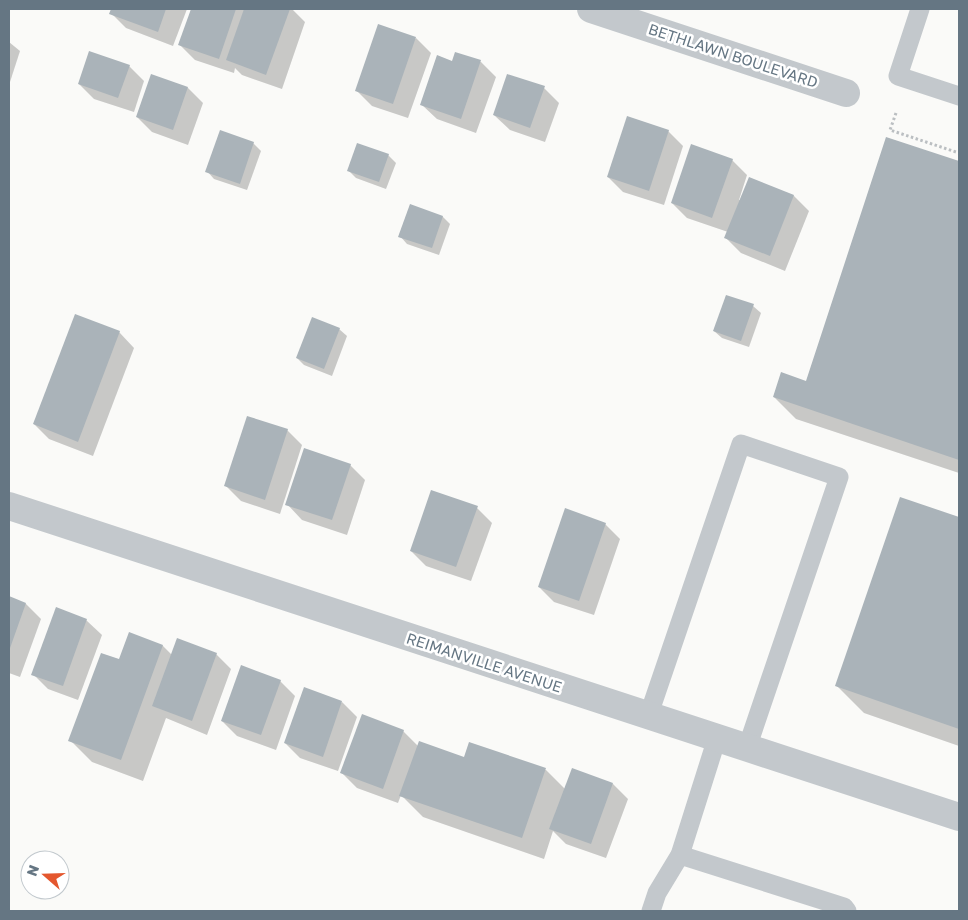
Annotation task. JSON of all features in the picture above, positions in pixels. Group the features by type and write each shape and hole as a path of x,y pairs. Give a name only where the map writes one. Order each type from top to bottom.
{"street":[{"name":"BETHLAWN BOULEVARD","path":"591,9 846,93"},
{"name":"REIMANVILLE AVENUE","path":"9,506 959,818"}],"lane":[{"path":"920,9 898,76 959,96"},
{"path":"648,717 741,444 839,477 747,748"},
{"path":"651,911 657,893 680,855 717,738"},
{"path":"680,855 844,907 847,911"}],"path":[{"path":"896,113 890,130 959,153"}],"building":[{"path":"111,9 166,9 158,32 109,14"},
{"path":"191,9 236,9 219,59 178,45"},
{"path":"244,9 290,9 266,75 226,60"},
{"path":"378,24 416,37 393,104 355,91"},
{"path":"89,51 130,65 118,98 78,84"},
{"path":"455,52 481,60 461,119 420,105 437,55 452,61"},
{"path":"151,74 188,87 173,130 136,117"},
{"path":"507,74 545,86 530,128 493,115"},
{"path":"627,116 669,130 649,191 607,177"},
{"path":"220,130 254,142 240,184 205,172"},
{"path":"886,137 959,161 959,460 773,397 781,372 806,381"},
{"path":"357,143 389,154 379,182 347,171"},
{"path":"691,144 733,159 712,218 671,203"},
{"path":"749,177 794,195 770,256 724,238"},
{"path":"410,204 443,216 432,248 398,237"},
{"path":"726,295 754,304 741,341 713,331"},
{"path":"75,314 120,331 78,442 33,424"},
{"path":"312,317 340,328 324,369 296,358"},
{"path":"247,416 288,429 265,500 224,486"},
{"path":"304,448 351,464 332,520 285,505"},
{"path":"431,490 478,506 456,567 410,551"},
{"path":"900,497 959,517 959,729 835,686"},
{"path":"565,508 606,523 579,601 538,587"},
{"path":"9,596 26,603 9,651"},
{"path":"56,607 87,619 63,686 31,675"},
{"path":"129,632 163,645 121,760 68,741 101,653 119,659"},
{"path":"177,638 217,653 192,721 152,706"},
{"path":"241,665 281,680 261,735 221,721"},
{"path":"304,687 342,701 323,757 284,743"},
{"path":"362,714 404,730 383,789 340,773"},
{"path":"419,741 464,757 469,742 546,768 522,838 399,796"},
{"path":"572,768 613,783 591,844 549,829"}]}
